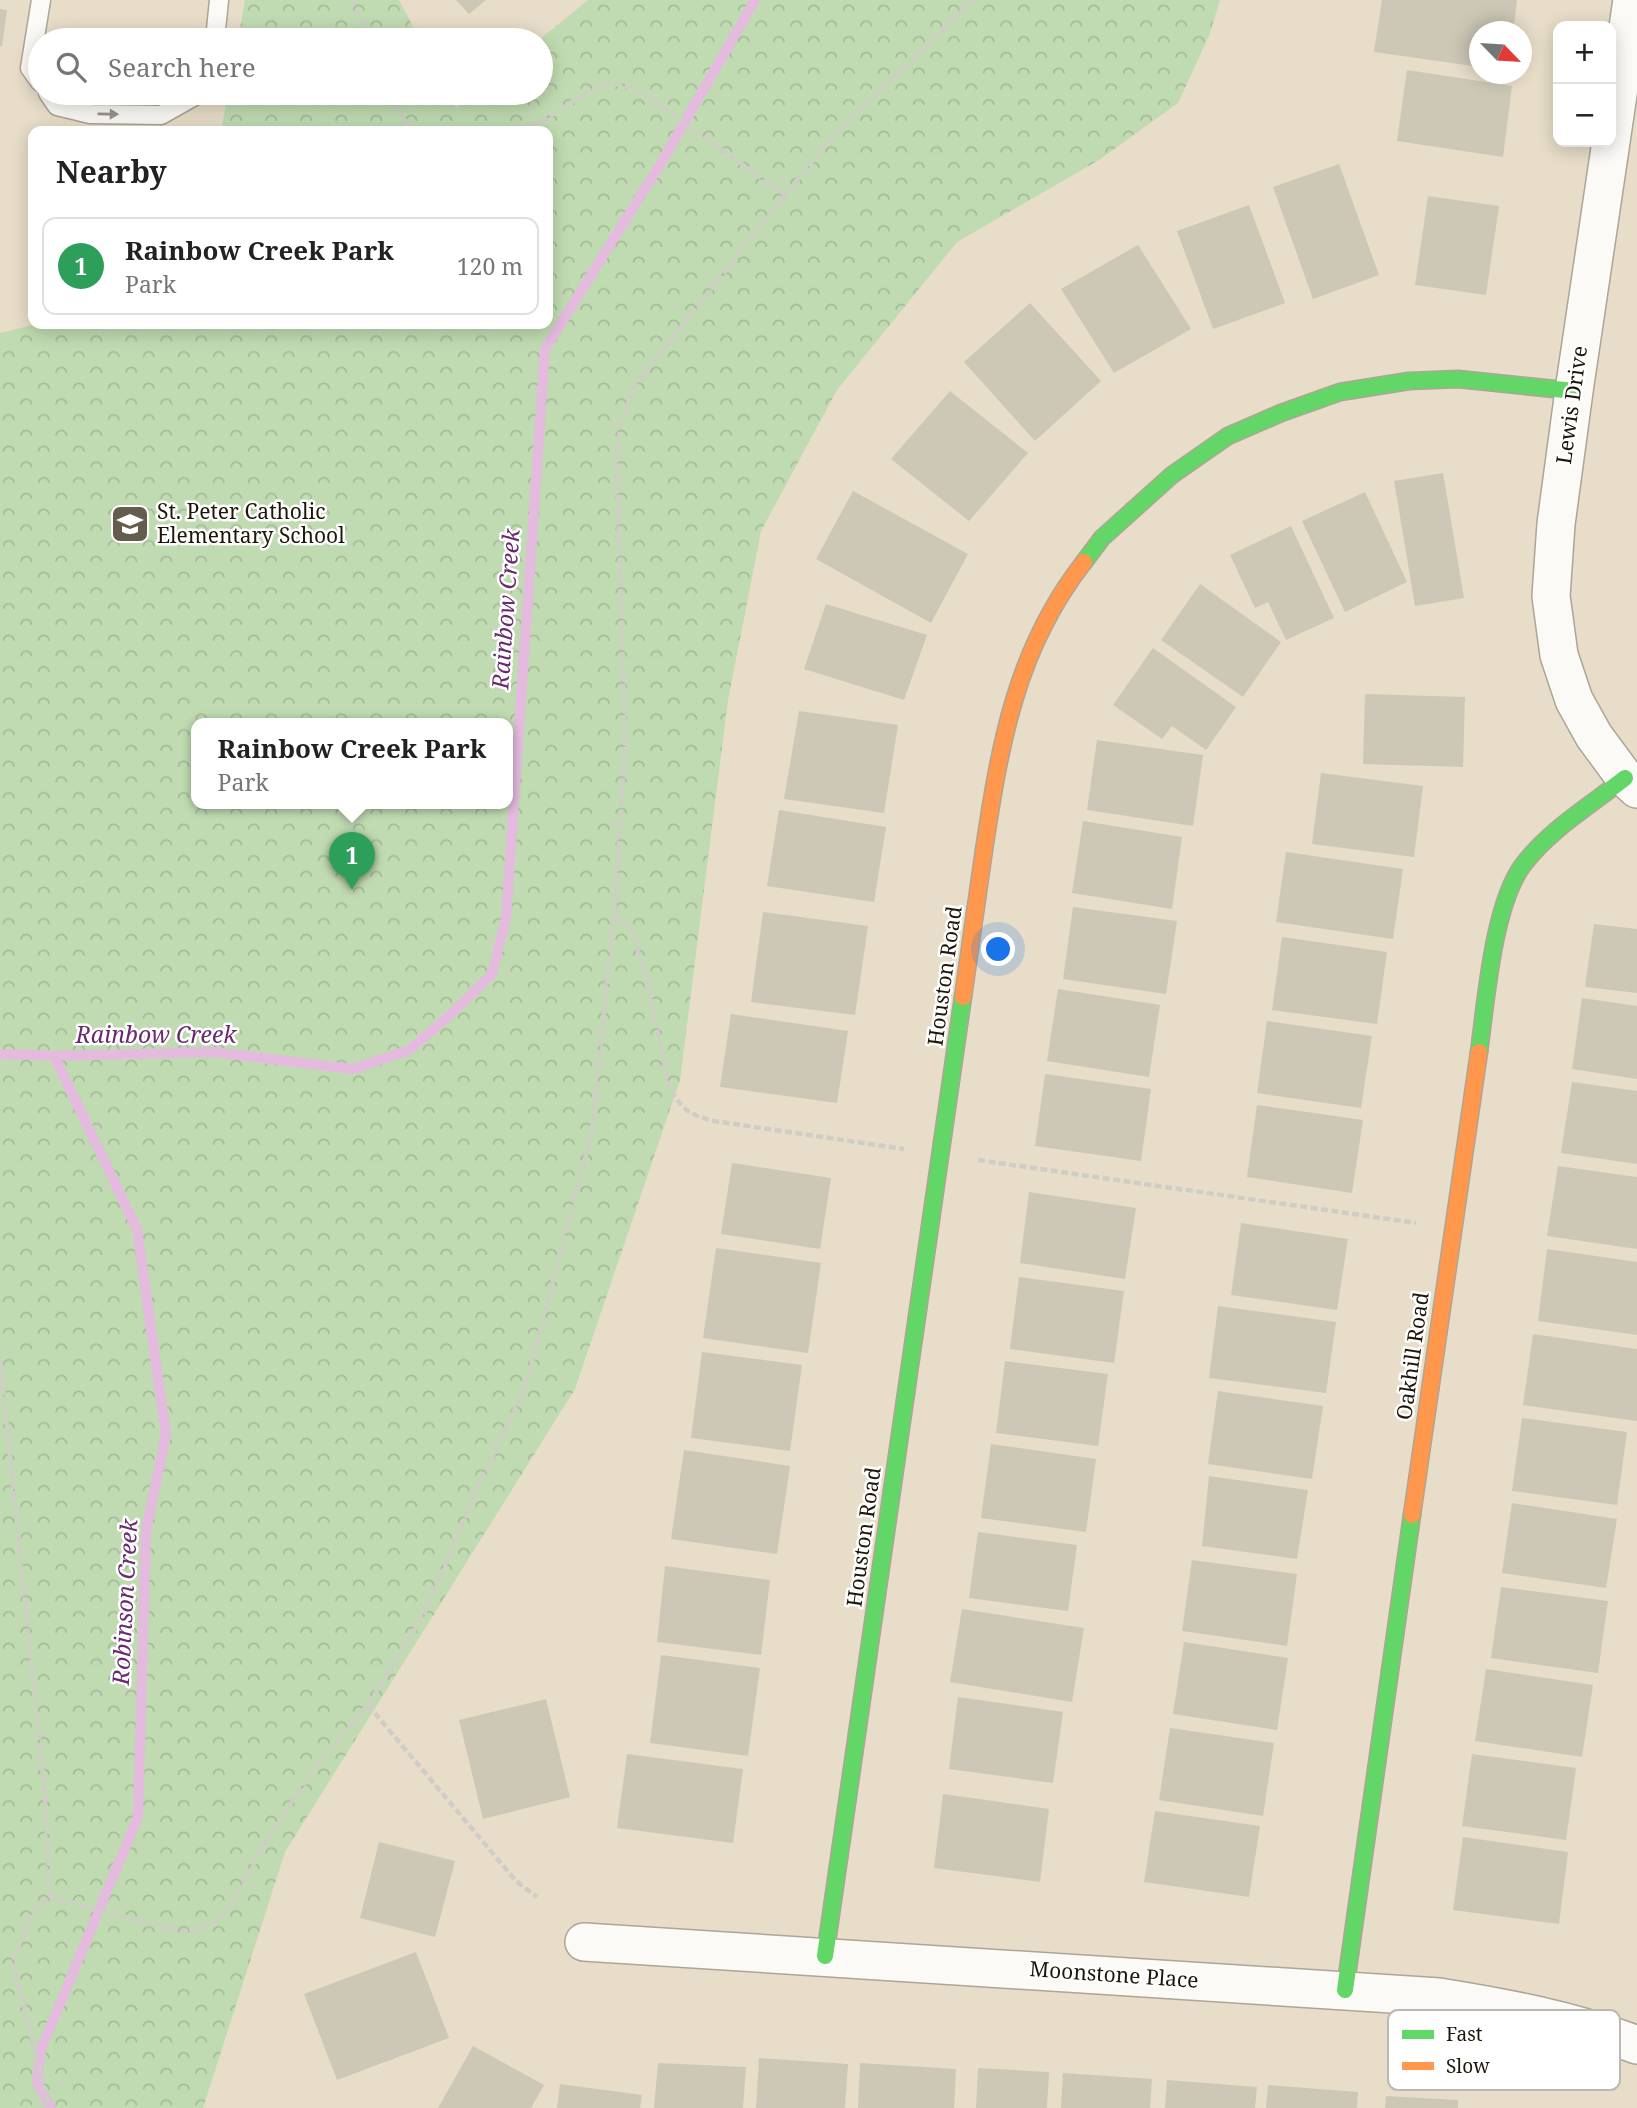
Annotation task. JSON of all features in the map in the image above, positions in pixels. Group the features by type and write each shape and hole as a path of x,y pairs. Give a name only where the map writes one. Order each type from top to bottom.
{"street":[{"name":"Lewis Drive","path":"1631,784 1594,736 1574,700 1559,654 1550,596 1556,524 1574,391 1632,0"},
{"name":"Houston Road","path":"825,1956 995,775 1013,698 1040,630 1068,582 1102,538 1172,475 1228,436 1270,417 1340,392 1409,381 1458,379 1574,391"},
{"name":"Oakhill Road","path":"1345,1990 1451,1228 1497,932 1508,896 1522,867 1546,841 1631,784"},
{"name":"Moonstone Place","path":"584,1942 1345,1990 1439,1997 1516,2010"},
{"name":"Moonstone Place","path":"1620,2039 1637,2045"}],"lane":[{"path":"36,28 41,0"},
{"path":"216,28 219,0"},
{"path":"56,105 90,114 160,115 178,105"}],"path":[{"path":"351,0 366,28"},
{"path":"49,1896 162,1927 192,1932 218,1921 231,1906 265,1842 315,1767 368,1705 424,1614 474,1496 526,1385 591,1136 614,915 625,751 617,467 620,425 635,385 828,141 974,0"},
{"path":"527,126 540,122 589,92 610,83 630,87 654,101 785,195"},
{"path":"395,105 410,126"},
{"path":"614,915 631,928 648,984 669,1087 678,1102 693,1115 714,1121 905,1149"},
{"path":"976,1159 1451,1228"},
{"path":"0,1357 46,1807 49,1896 34,1911 13,1961 48,2108"},
{"path":"368,1705 516,1881 537,1897"}],"green space":[{"path":"245,0 399,0 414,28 240,28"},
{"path":"588,0 1220,0 1209,36 1178,103 1099,160 957,242 837,390 761,531 728,700 680,1080 575,1389 285,1852 203,2108 0,2108 0,333 28,326 28,329 553,329 553,126 222,126 226,105 454,105 456,108 460,105 553,105 553,29"}],"building":[{"path":"456,0 486,0 469,14"},
{"path":"1382,0 1517,0 1514,21 1469,21 1469,65 1374,52"},
{"path":"0,9 7,10 2,46 0,46"},
{"path":"1407,70 1469,79 1469,84 1512,86 1503,157 1397,141"},
{"path":"1339,164 1379,275 1313,299 1273,187"},
{"path":"1428,196 1499,206 1486,295 1415,285"},
{"path":"1249,205 1285,303 1213,329 1177,231"},
{"path":"1138,245 1191,329 1114,373 1061,289"},
{"path":"1030,303 1101,381 1035,441 964,362"},
{"path":"950,391 1028,453 969,521 891,459"},
{"path":"1443,473 1464,598 1415,606 1394,481"},
{"path":"853,491 968,554 931,623 816,559"},
{"path":"1365,492 1407,582 1345,612 1302,521"},
{"path":"1291,526 1334,618 1286,640 1268,602 1255,608 1230,555"},
{"path":"1200,584 1281,642 1243,697 1161,640"},
{"path":"826,604 927,635 904,700 804,669"},
{"path":"1153,648 1236,707 1206,750 1172,726 1162,739 1113,705"},
{"path":"1365,694 1465,697 1463,767 1363,764"},
{"path":"799,711 898,725 884,813 784,799"},
{"path":"1097,740 1203,755 1193,826 1087,810"},
{"path":"1321,773 1423,786 1414,857 1312,844"},
{"path":"779,810 886,827 874,902 767,886"},
{"path":"1083,821 1182,837 1172,909 1072,893"},
{"path":"1286,852 1403,869 1393,939 1276,922"},
{"path":"1073,907 1177,921 1166,994 1063,979"},
{"path":"763,912 868,926 855,1015 751,1002"},
{"path":"1594,924 1637,929 1637,993 1585,987"},
{"path":"1282,937 1387,952 1377,1024 1272,1010"},
{"path":"1058,989 1160,1005 1149,1077 1047,1061"},
{"path":"1582,998 1637,1006 1637,1079 1572,1069"},
{"path":"731,1014 848,1031 837,1103 720,1087"},
{"path":"1267,1021 1372,1036 1361,1108 1257,1093"},
{"path":"1045,1074 1151,1089 1141,1161 1035,1146"},
{"path":"1572,1082 1637,1091 1637,1164 1561,1153"},
{"path":"1257,1105 1363,1120 1352,1193 1247,1177"},
{"path":"732,1163 831,1178 820,1249 721,1234"},
{"path":"1558,1166 1637,1177 1637,1249 1547,1236"},
{"path":"1029,1192 1136,1208 1125,1279 1020,1263"},
{"path":"1241,1223 1348,1239 1337,1310 1231,1295"},
{"path":"716,1248 821,1263 808,1353 703,1338"},
{"path":"1547,1249 1637,1262 1637,1335 1538,1321"},
{"path":"1019,1277 1124,1291 1114,1363 1010,1349"},
{"path":"1218,1306 1336,1322 1326,1393 1209,1378"},
{"path":"1533,1334 1637,1349 1637,1421 1523,1405"},
{"path":"702,1352 802,1365 790,1451 691,1438"},
{"path":"1005,1361 1108,1374 1098,1446 996,1433"},
{"path":"1218,1391 1323,1406 1312,1479 1208,1464"},
{"path":"1522,1418 1627,1432 1617,1505 1512,1491"},
{"path":"991,1444 1096,1459 1086,1532 981,1518"},
{"path":"684,1450 790,1466 777,1554 671,1539"},
{"path":"1209,1476 1308,1490 1297,1559 1202,1546"},
{"path":"1512,1503 1617,1519 1606,1588 1502,1573"},
{"path":"978,1532 1077,1545 1068,1611 969,1598"},
{"path":"1192,1560 1297,1574 1287,1646 1182,1631"},
{"path":"665,1566 770,1580 761,1655 657,1642"},
{"path":"1501,1587 1608,1601 1598,1673 1491,1658"},
{"path":"962,1609 1084,1628 1072,1702 950,1682"},
{"path":"1184,1642 1288,1658 1277,1730 1173,1714"},
{"path":"661,1655 760,1668 748,1756 650,1743"},
{"path":"1486,1669 1593,1685 1582,1757 1475,1741"},
{"path":"958,1697 1063,1712 1053,1783 949,1769"},
{"path":"546,1699 570,1797 483,1819 459,1720"},
{"path":"1170,1728 1274,1743 1263,1816 1159,1800"},
{"path":"627,1754 743,1769 733,1843 617,1828"},
{"path":"1472,1754 1576,1768 1566,1840 1462,1826"},
{"path":"943,1794 1049,1809 1040,1882 934,1868"},
{"path":"1155,1811 1260,1826 1249,1897 1144,1882"},
{"path":"1463,1837 1568,1852 1559,1924 1453,1910"},
{"path":"379,1842 455,1861 435,1937 360,1918"},
{"path":"416,1952 449,2038 337,2080 304,1994"},
{"path":"473,2046 544,2085 531,2108 438,2108"},
{"path":"759,2058 848,2064 845,2108 756,2108"},
{"path":"658,2063 746,2067 743,2108 654,2108"},
{"path":"860,2063 956,2069 954,2108 858,2108"},
{"path":"978,2068 1049,2072 1047,2108 976,2108"},
{"path":"1063,2073 1152,2079 1150,2108 1061,2108"},
{"path":"1167,2080 1257,2087 1255,2108 1165,2108"},
{"path":"560,2084 642,2095 640,2108 557,2108"},
{"path":"1268,2085 1358,2092 1357,2108 1266,2108"},
{"path":"1386,2096 1458,2100 1458,2108 1385,2108"}],"waterway":[{"name":"Rainbow Creek","path":"0,1054 54,1056 213,1052 353,1069 409,1050 492,974 506,918 545,349 664,158 755,0"},
{"name":"Robinson Creek","path":"51,2108 37,2082 41,2049 138,1817 146,1530 166,1435 137,1229 54,1056"}],"traffic: fast":[{"path":"1084,562 1102,538 1172,475 1228,436 1340,392 1409,381 1458,379 1574,391"},
{"path":"1479,1052 1492,954 1504,904 1513,882 1523,865 1545,840 1625,778"},
{"path":"825,1956 963,997"},
{"path":"1345,1990 1412,1515"}],"traffic: slow":[{"path":"963,997 990,811 1014,699 1042,629 1084,562"},
{"path":"1412,1515 1479,1052"}],"place":[{"name":"St. Peter Catholic Elementary School","path":"130,524"},
{"name":"Rainbow Creek Park","path":"352,890"}]}
